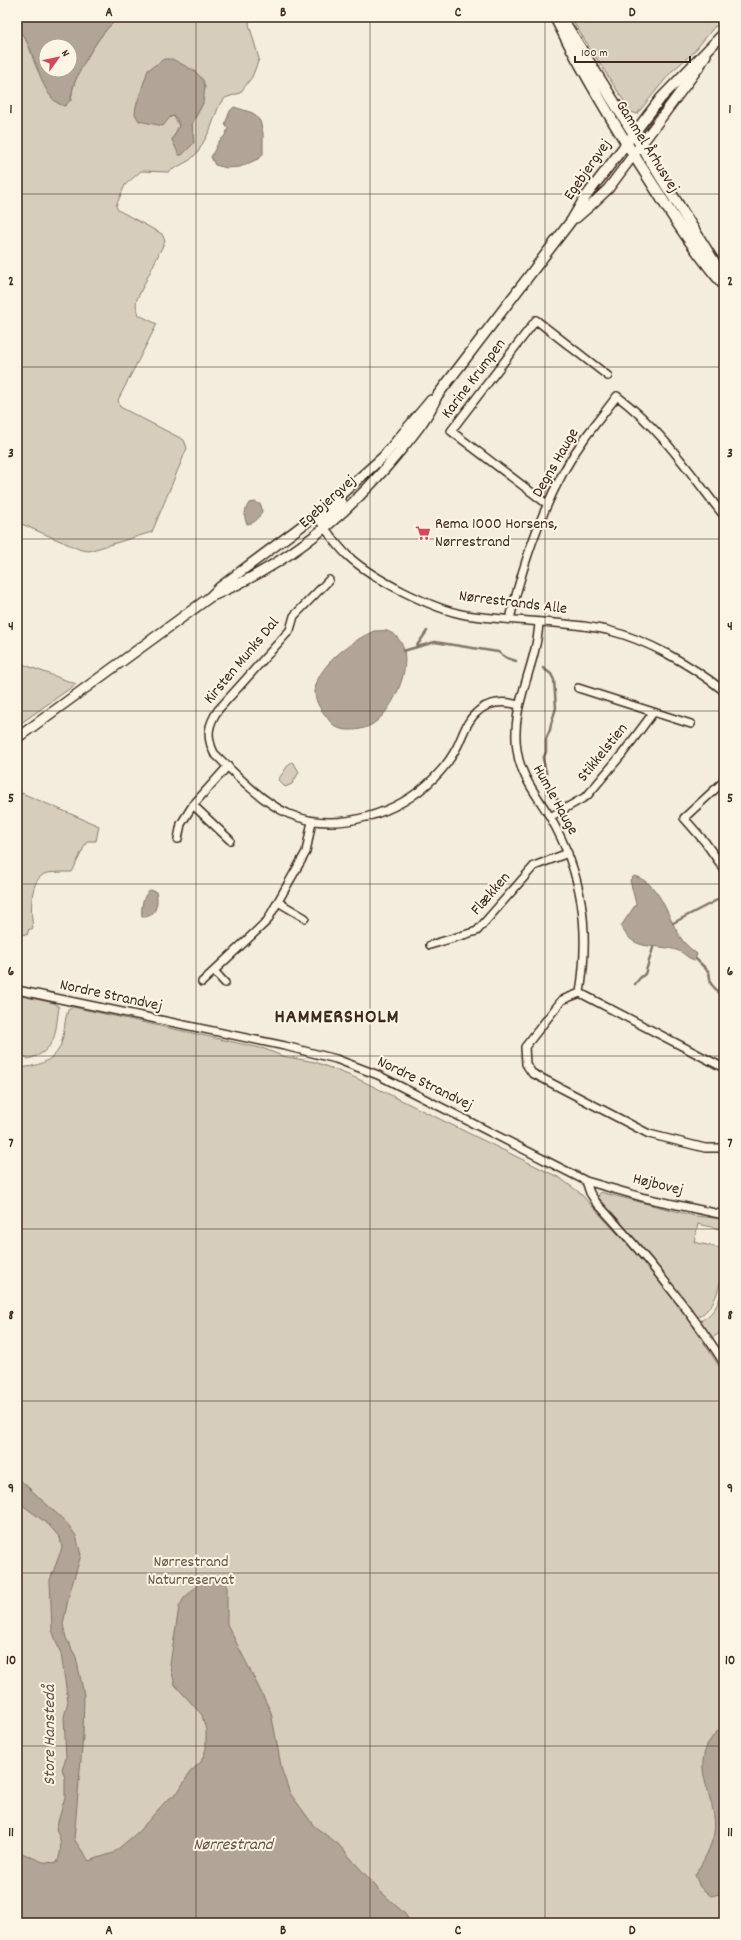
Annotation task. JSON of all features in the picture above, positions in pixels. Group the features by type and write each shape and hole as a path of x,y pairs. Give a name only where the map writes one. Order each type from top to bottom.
{"main road":[{"name":"Gammel Århusvej","path":"555,17 578,62 633,155 708,266 724,285"},
{"name":"Gammel Århusvej","path":"561,17 724,278"}],"street":[{"name":"Egebjergvej","path":"210,597 271,566 325,528 359,496 393,460 433,406 437,396 571,221 584,199 626,142 661,98 724,33"},
{"name":"Egebjergvej","path":"571,221 591,206 608,189 699,68 710,49"},
{"name":"Karine Krumpen","path":"547,504 451,431 536,320 608,376"},
{"name":"Egebjergvej","path":"17,738 210,597 220,587 316,516 383,457 429,402 437,396"},
{"name":"Degns Hauge","path":"510,619 527,558 547,504 587,435 618,396 636,410 658,432 724,516"},
{"path":"325,528 323,523 325,516 361,484 378,466 383,457"},
{"name":"Nørrestrands Alle","path":"316,516 347,555 390,586 437,606 464,615 568,624 608,631 659,649 703,674 724,691"},
{"name":"Kirsten Munks Dal","path":"329,580 294,616 290,630 218,710 210,722 208,732 209,742 214,753 272,804 288,814 312,821 332,822 375,815 395,806 415,794 434,778 457,748 468,723 477,712 492,704 508,702 519,705"},
{"name":"Humle Hauge","path":"539,622 535,649 519,705 516,732 520,766 526,780 550,817 568,853 579,888 584,920 585,948 580,993"},
{"name":"Stikkelstien","path":"578,688 691,724"},
{"name":"Stikkelstien","path":"550,817 587,796 623,753 653,713"},
{"path":"178,839 181,824 193,805 228,766"},
{"path":"724,781 684,818 705,842 724,869"},
{"path":"193,805 230,840"},
{"path":"202,982 267,921 306,852 312,821"},
{"name":"Flækken","path":"430,945 477,931 534,866 568,853"},
{"path":"278,902 305,918"},
{"path":"214,971 225,983"},
{"name":"Nordre Strandvej","path":"17,990 285,1046 336,1059 378,1075 586,1181"},
{"path":"724,1068 580,993 562,1000 526,1047 526,1064 532,1073 649,1134 705,1148 724,1148"},
{"path":"586,1181 590,1193 596,1202 645,1256 707,1337 724,1363"},
{"name":"Højbovej","path":"586,1181 645,1198 724,1215"}],"green space":[{"path":"132,17 250,17 249,24 259,59 252,77 240,93 225,98 218,108 210,130 198,152 190,160 168,172 141,171 125,185 116,206 118,210 162,234 165,241 137,299 136,305 139,315 157,324 118,400 120,407 184,440 187,448 152,532 89,551 81,550 17,522 17,29 22,34 30,49 38,71 38,78 44,78 71,101 73,89 86,58 99,38 113,23 119,19 126,23","holes":["203,103 192,124 193,143 172,140 179,126 174,116 170,117"]},
{"path":"570,17 724,17 724,21 718,27 715,26 693,53 672,71 637,114 631,112"},
{"path":"17,662 76,684 17,726"},
{"path":"292,762 299,772 292,784 285,787 278,780"},
{"path":"17,791 99,826 96,841 87,841 72,872 47,873 41,876 37,882 32,897 33,929 29,929 27,935 17,933"},
{"path":"17,995 54,1003 59,1007 53,1040 45,1051 28,1059 23,1055 20,1046 17,1047"},
{"name":"Nørrestrand Naturreservat","path":"73,1007 265,1049 282,1056 315,1062 356,1078 560,1178 580,1193 639,1257 688,1318 724,1374 724,1923 17,1923 17,1068 37,1065 54,1055 61,1044 68,1010"},
{"path":"600,1192 695,1216 724,1219 724,1230 698,1224 694,1242 724,1249 719,1288 712,1304 705,1312 697,1318 650,1257 600,1202 598,1197"},
{"path":"724,1278 724,1330 712,1338 700,1321 711,1313 718,1303"}],"water":[{"path":"17,17 132,17 126,23 119,19 106,30 93,48 78,76 78,38 38,38 38,70 30,48 24,37 17,29"},
{"path":"164,59 172,59 195,71 203,80 205,87 203,103 192,124 194,143 182,155 179,155 172,140 179,126 177,119 174,116 170,117 163,126 139,121 135,114 136,106 148,70"},
{"path":"41,78 77,78 71,98 65,106 56,102 43,84"},
{"path":"234,107 253,113 260,121 263,133 263,154 260,158 240,167 227,168 215,165 211,157 219,141 224,137 228,129 225,124 230,111"},
{"path":"256,502 261,505 262,511 260,516 253,523 247,524 245,516 246,508 249,503"},
{"path":"374,631 387,631 398,638 404,649 405,663 397,693 389,707 380,718 371,725 355,730 346,730 336,727 322,711 316,700 316,684 320,674 336,656 365,635"},
{"path":"634,876 644,880 658,895 677,933 697,954 695,960 670,948 639,944 626,935 621,926 636,904 630,880"},
{"path":"151,890 156,892 157,905 151,915 142,917 144,898"},
{"name":"Nørrestrand","path":"17,1477 67,1523 76,1536 81,1555 69,1595 63,1624 66,1638 76,1657 84,1695 83,1736 74,1839 89,1861 113,1853 138,1832 166,1801 178,1792 190,1772 201,1762 206,1749 206,1730 202,1715 175,1685 170,1664 179,1607 184,1598 204,1579 220,1576 227,1586 227,1624 271,1712 282,1771 290,1793 314,1826 338,1844 380,1891 405,1914 411,1923 17,1923 17,1851 43,1862 57,1863 60,1854 61,1846 56,1829 65,1797 65,1778 62,1769 66,1758 64,1717 68,1701 61,1654 52,1630 50,1580 62,1548 60,1538 49,1525 17,1501"},
{"path":"724,1726 724,1893 711,1896 700,1887 695,1875 709,1849 714,1833 713,1808 706,1785 703,1762 705,1751 711,1739"}],"waterway":[{"path":"416,647 427,631"},
{"path":"403,651 435,642 498,652 507,658 516,661"},
{"path":"543,668 551,674 554,680 556,708 546,739 546,752 543,759 547,776 546,783 558,800"},
{"path":"673,923 719,899"},
{"path":"635,984 645,974 653,948"},
{"path":"696,959 709,972 711,984 722,996 724,1003"}],"place":[{"name":"Rema 1000 Horsens, Nørrestrand","path":"423,533"}],"district":[{"name":"HAMMERSHOLM","path":"337,1018"}],"water label":[{"name":"Store Hanstedå","path":"51,1735"}]}
